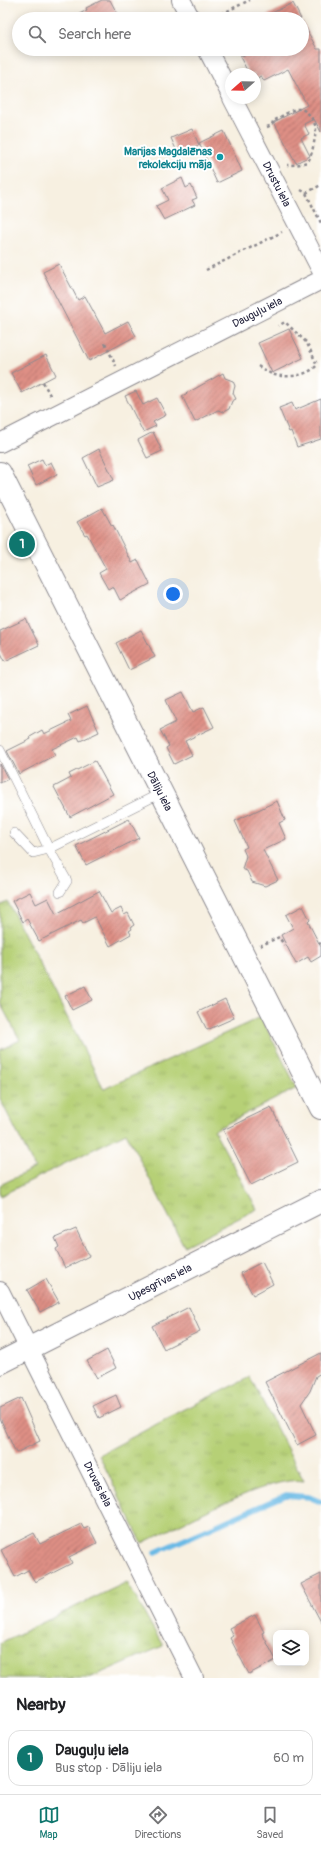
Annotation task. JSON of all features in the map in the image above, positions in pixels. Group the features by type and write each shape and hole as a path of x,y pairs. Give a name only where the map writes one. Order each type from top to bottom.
{"street":[{"path":"181,0 187,12"},
{"path":"211,56 225,84"},
{"name":"Drustu iela","path":"235,104 321,270"},
{"name":"Dauguļu iela","path":"0,443 321,280"},
{"name":"Dāliju iela","path":"0,474 321,1108"},
{"name":"Upesgrīvas iela","path":"0,1362 321,1201"},
{"name":"Druvas iela","path":"0,1291 194,1678"}],"lane":[{"path":"0,750 49,849 67,881 60,892"},
{"path":"14,833 33,852 49,849 161,793"}],"path":[{"path":"226,12 250,0"},
{"path":"251,135 272,125 273,121 297,108 304,110 309,114 316,128 310,159 302,164 278,166 270,170"},
{"path":"306,194 321,185"},
{"path":"206,270 298,224"},
{"path":"258,366 275,375 303,375 312,371 317,365 307,343 285,322 278,326"},
{"path":"105,343 124,380"},
{"path":"243,954 279,936 284,946"}],"green space":[{"path":"8,902 104,1089 261,1017 297,1088 214,1130 257,1209 184,1246 126,1133 0,1196 0,1185 35,1168 0,1099 0,1050 20,1040 0,1003 0,906"},
{"path":"250,1377 304,1481 289,1481 270,1485 247,1493 223,1503 142,1543 99,1455 183,1410"},
{"path":"127,1582 163,1646 89,1678 0,1678 0,1643"}],"building":[{"path":"102,0 110,0 116,12 83,12 87,10 86,8"},
{"path":"293,3 298,12 274,12"},
{"path":"309,34 317,49 321,49 321,132 314,119 304,124 309,134 301,138 310,156 296,163 274,122 307,105 288,69 264,81 261,76 261,68 246,68 240,57 242,56 309,56"},
{"path":"192,129 199,145 178,154 171,138"},
{"name":"Marijas Magdalēnas rekolekciju māja","path":"224,131 242,171 217,183 199,143"},
{"path":"182,178 186,188 191,185 197,198 192,200 195,205 164,220 156,206 168,200 162,188"},
{"path":"59,264 78,300 85,296 105,333 128,321 136,336 89,361 43,272"},
{"path":"289,329 303,358 272,373 258,343"},
{"path":"46,355 56,375 22,393 11,373"},
{"path":"223,373 225,378 233,381 235,386 233,393 236,399 232,401 229,409 223,412 218,410 195,422 182,396"},
{"path":"136,391 143,405 157,398 166,415 153,422 156,426 143,432 125,396"},
{"path":"321,399 321,439 297,447 291,431 289,432 279,408 292,403 295,410"},
{"path":"153,432 162,451 147,458 138,440"},
{"path":"99,449 114,480 97,487 83,458"},
{"path":"42,459 45,465 51,462 57,474 36,485 27,466"},
{"path":"102,508 112,526 113,525 132,563 138,560 150,584 120,600 113,586 108,589 99,573 106,569 87,534 85,535 77,522"},
{"path":"26,619 39,645 5,661 0,651 0,631"},
{"path":"141,630 155,657 129,670 116,643"},
{"path":"183,692 193,712 204,707 214,727 185,741 192,755 174,764 166,748 169,746 160,730 176,722 166,700"},
{"path":"87,706 99,732 80,741 78,737 52,749 55,755 19,774 7,751 31,739 30,737 42,730 44,734 71,721 68,715"},
{"path":"95,761 113,794 70,817 54,787 71,778 69,774"},
{"path":"0,764 8,779 0,783"},
{"path":"277,801 285,820 279,823 286,839 263,850 278,880 265,886 252,882 247,871 242,869 246,856 243,849 247,847 235,821"},
{"path":"129,819 139,838 86,865 76,846"},
{"path":"99,891 111,913 121,908 124,915 128,913 134,925 129,931 131,934 110,946 95,917 83,923 81,920 39,941 27,919 23,922 12,901 30,892 36,904 48,898 56,914"},
{"path":"303,906 310,920 308,922 321,947 321,956 311,962 308,957 296,964 281,935 293,928 286,915"},
{"path":"85,986 92,1000 72,1010 65,996"},
{"path":"225,999 234,1018 207,1030 198,1012"},
{"path":"271,1107 298,1162 251,1185 223,1130"},
{"path":"76,1229 89,1256 65,1268 56,1249 59,1247 55,1238"},
{"path":"262,1262 273,1284 253,1295 241,1273"},
{"path":"46,1279 59,1302 40,1312 27,1290"},
{"path":"189,1307 200,1331 164,1349 152,1326"},
{"path":"107,1350 116,1368 97,1378 87,1361"},
{"path":"321,1353 321,1373 316,1376 310,1391 301,1404 316,1435 297,1445 265,1382"},
{"path":"116,1395 121,1407 99,1418 93,1406"},
{"path":"21,1398 40,1441 16,1453 0,1418 0,1408"},
{"path":"81,1524 84,1529 89,1527 97,1543 69,1557 72,1563 35,1582 28,1570 15,1577 1,1550 34,1533 40,1544"},
{"path":"321,1574 321,1622 301,1584"},
{"path":"255,1615 273,1654 273,1662 249,1674 230,1638 233,1636 229,1628"}],"waterway":[{"path":"156,1552 286,1495 309,1497 321,1502"}],"place":[{"name":"Marijas Magdalēnas rekolekciju māja","path":"220,157"},
{"name":"Dauguļu iela","path":"22,544"}]}
